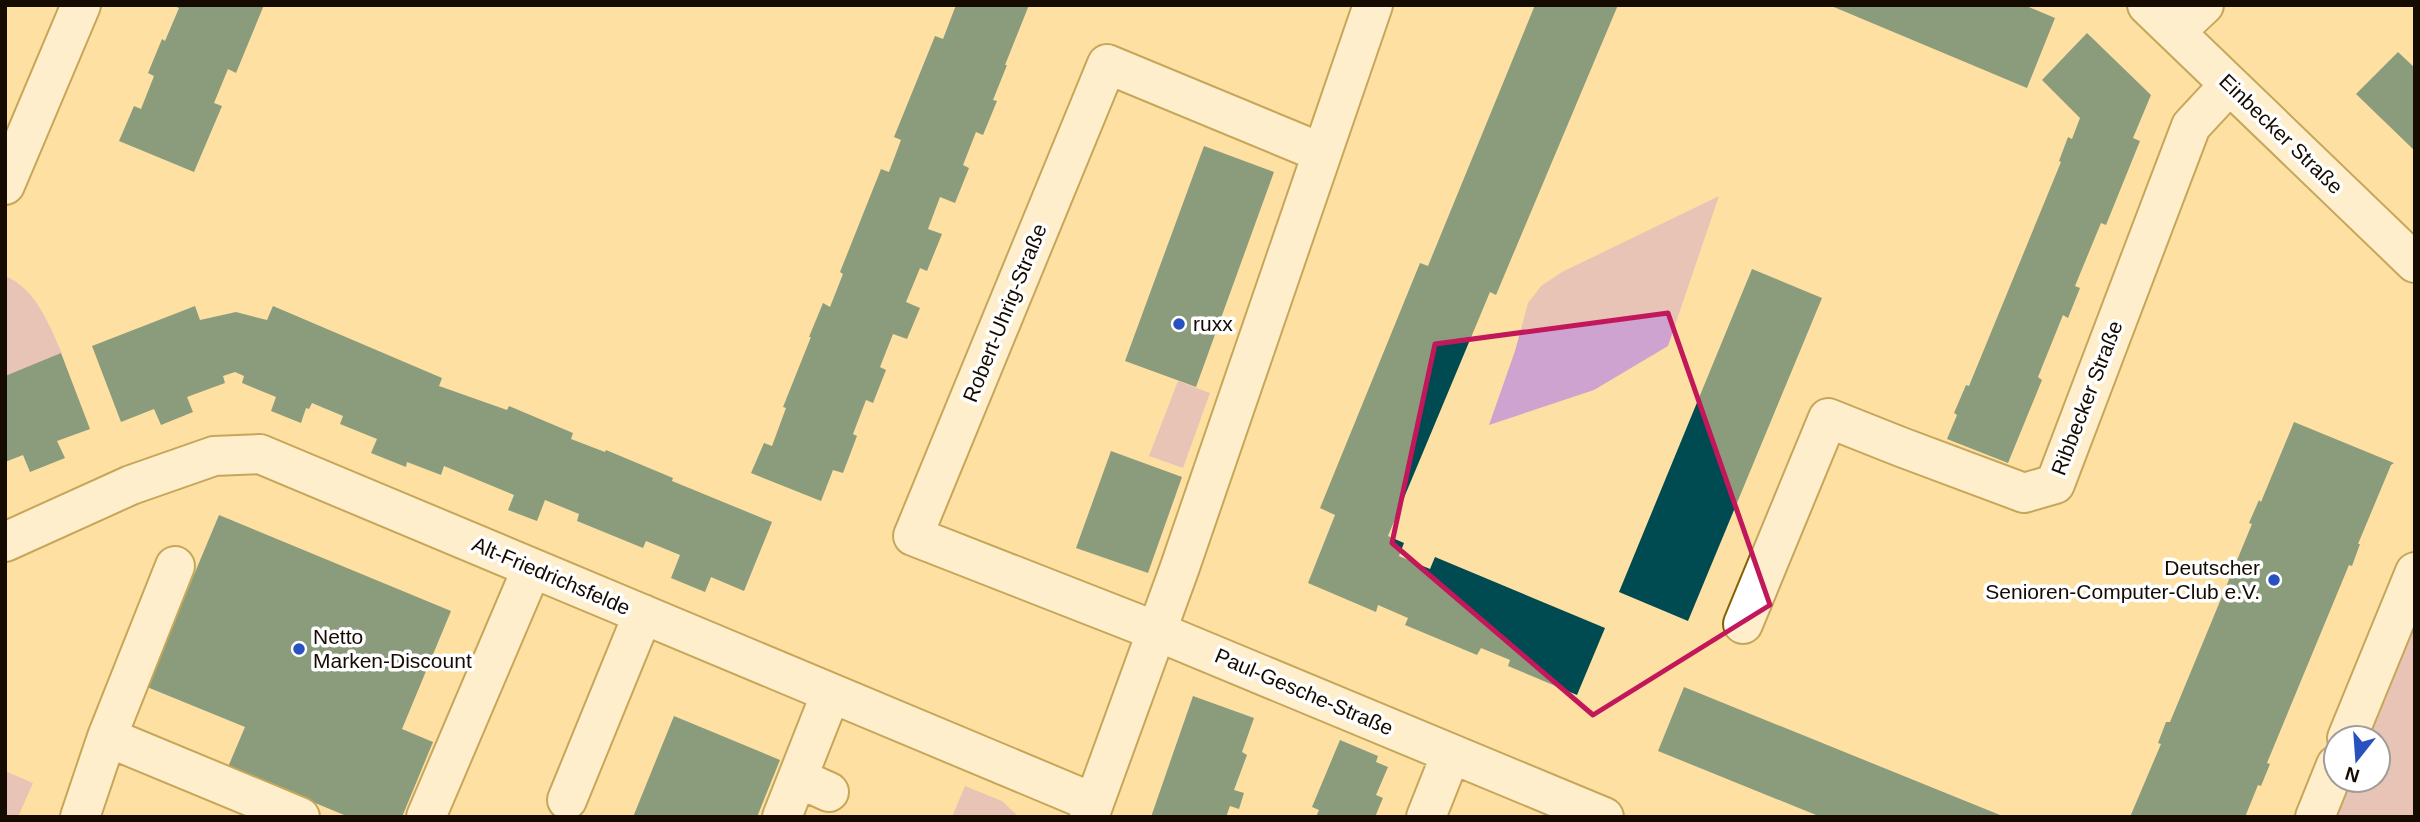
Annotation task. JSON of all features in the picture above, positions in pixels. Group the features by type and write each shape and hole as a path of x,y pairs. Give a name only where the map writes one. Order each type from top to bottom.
{"street":[{"path":"5,185 18,118 81,5"},
{"path":"1091,810 1156,631 1373,5"},
{"name":"Einbecker Straße","path":"2147,5 2415,263"},
{"path":"2175,32 2204,5"},
{"name":"Robert-Uhrig-Straße","path":"1156,631 913,536 1107,64 1322,153"},
{"name":"Ribbecker Straße","path":"1743,624 1828,418 2024,493 2054,484 2191,126 2229,85"},
{"name":"Alt-Friedrichsfelde","path":"5,542 131,485 214,456 260,454 831,693 1091,810"},
{"path":"80,817 107,737 176,566"},
{"path":"426,817 532,568"},
{"path":"2353,724 2415,572"},
{"path":"567,800 643,614"},
{"name":"Paul-Gesche-Straße","path":"1156,631 1604,817"},
{"path":"782,817 814,785 831,693"},
{"path":"107,737 300,817"},
{"path":"1426,817 1451,754"},
{"path":"2315,817 2324,794"}],"highlighted area":[{"path":"1668,313 1770,605 1593,715 1392,543 1435,344"}],"shaded area":[{"path":"1719,196 1668,346 1594,390 1489,425 1515,351 1528,303 1541,286 1562,272"},
{"path":"5,276 25,289 33,298 62,353 5,376"},
{"path":"1178,381 1210,393 1183,468 1149,456"},
{"path":"2415,614 2415,817 2330,817 2339,794 2392,794 2392,724 2369,724"},
{"path":"5,771 33,783 18,817 5,817"},
{"path":"965,786 1002,801 1019,817 952,817"}],"building":[{"path":"172,5 264,5 236,73 228,69 214,103 222,106 194,172 119,141 134,106 141,109 154,76 148,73 179,8"},
{"path":"956,5 1029,5 1005,65 993,100 997,101 983,135 976,132 963,165 969,168 955,203 940,197 928,229 942,234 927,271 920,268 906,302 920,308 907,339 893,334 880,367 886,370 873,403 866,400 853,434 857,436 843,473 833,470 821,501 751,473 764,443 772,446 786,408 783,407 823,303 830,307 843,274 840,272 881,169 889,172 901,140 894,137 935,36 943,39"},
{"path":"1535,5 1618,5 1496,295 1490,292 1388,536 1404,543 1399,556 1430,569 1435,557 1605,628 1577,695 1508,666 1510,660 1481,648 1477,655 1405,625 1408,618 1378,605 1376,612 1308,583 1335,515 1320,508 1420,263 1428,266"},
{"path":"1829,5 2024,5 2055,18 2027,88"},
{"path":"2087,33 2151,95 2133,138 2140,141 2106,225 2101,223 2075,286 2080,288 2068,318 2063,315 2038,377 2042,380 2008,463 1947,439 1957,415 1954,413 1966,385 1969,386 2061,162 2059,161 2068,137 2072,139 2080,118 2042,80"},
{"path":"2398,52 2415,68 2415,151 2356,94"},
{"path":"1204,146 1274,172 1196,387 1125,361"},
{"path":"1752,269 1822,298 1688,621 1619,592"},
{"path":"195,306 200,320 236,312 267,320 273,306 442,378 439,386 507,410 509,406 573,433 571,439 605,452 606,450 673,478 672,481 772,522 744,591 711,577 705,592 671,578 680,555 646,541 643,548 577,521 579,514 545,500 537,521 508,510 514,495 444,466 441,475 407,462 406,467 371,453 377,439 340,424 343,416 312,403 309,409 306,408 301,423 271,411 276,397 242,383 244,376 235,372 223,376 225,383 187,397 193,412 161,425 154,409 121,422 92,346"},
{"path":"61,353 90,429 57,441 65,458 30,472 23,455 5,462 5,376"},
{"path":"2294,422 2394,463 2267,763 2270,764 2261,786 2258,785 2245,817 2130,817 2161,744 2158,743 2166,722 2170,722 2252,524 2249,523 2259,500 2261,502"},
{"path":"1111,451 1182,477 1148,573 1076,548"},
{"name":"Netto Marken-Discount","path":"219,515 451,611 402,729 433,742 402,817 349,817 228,767 245,727 147,687"},
{"path":"1684,687 2005,817 1821,817 1658,751"},
{"path":"1193,696 1254,718 1242,752 1247,755 1234,790 1244,793 1239,809 1230,806 1226,817 1151,817"},
{"path":"674,716 780,760 757,817 633,817"},
{"path":"1340,740 1378,756 1376,762 1388,767 1376,795 1383,798 1375,817 1316,817 1319,810 1312,807"}],"place":[{"name":"ruxx","path":"1179,324"},
{"name":"Deutscher Senioren-Computer-Club e.V.","path":"2274,580"},
{"name":"Netto Marken-Discount","path":"299,649"}]}
